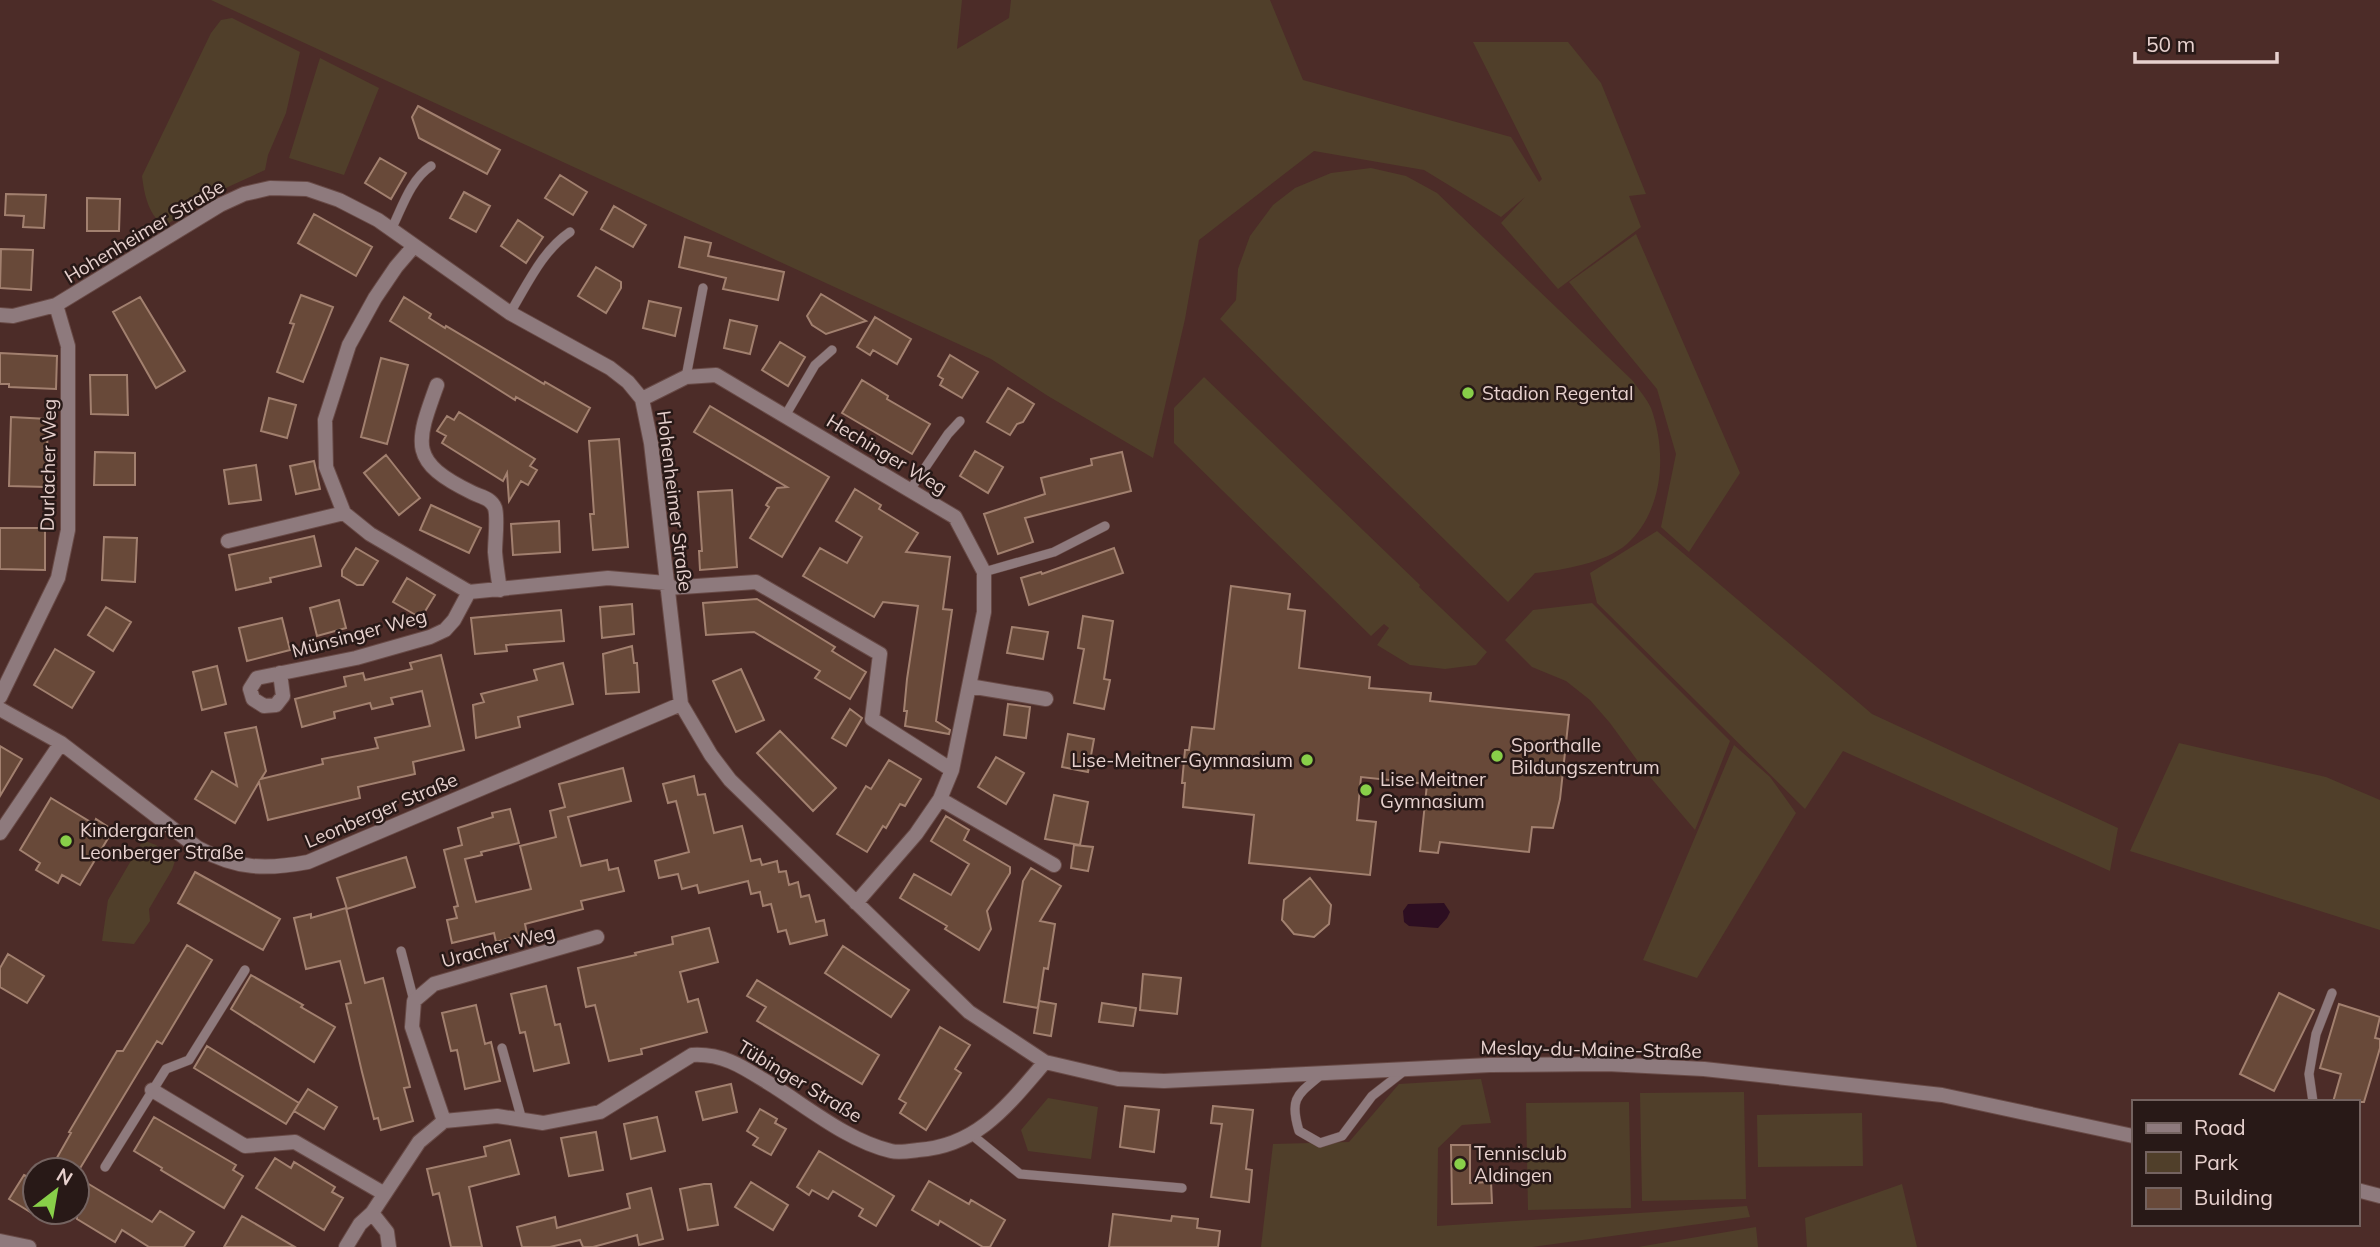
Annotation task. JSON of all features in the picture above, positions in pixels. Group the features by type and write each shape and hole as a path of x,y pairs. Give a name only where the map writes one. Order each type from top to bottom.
{"street":[{"name":"Hohenheimer Straße","path":"0,315 12,316 56,305 220,205 244,194 270,188 307,189 358,209 510,313 610,368 628,382 642,399 651,443 681,704 711,755 730,780 969,1012 1045,1062"},
{"path":"414,246 396,267 357,329 324,420 326,467 344,513 370,534 469,592 608,578 666,585 756,583 880,654 872,719 952,770"},
{"name":"Durlacher Weg","path":"0,697 58,578 68,530 68,346 56,305"},
{"name":"Hechinger Weg","path":"642,399 687,377 716,375 955,517 984,572 984,612 952,770 940,799 916,834 856,903"},
{"path":"437,384 423,423 421,448 428,462 440,474 487,498 495,508 495,553 500,590"},
{"path":"228,541 344,513"},
{"name":"Münsinger Weg","path":"280,673 356,657 430,637 445,630 454,620 469,592"},
{"path":"969,686 1046,699"},
{"name":"Leonberger Straße","path":"0,709 61,743 198,848 233,863 278,868 308,862 681,704"},
{"path":"0,833 61,743"},
{"path":"940,799 1054,866"},
{"name":"Uracher Weg","path":"414,1000 434,984 597,937"},
{"path":"346,1247 419,1142 444,1121 412,1027 414,1000"},
{"name":"Tübinger Straße","path":"444,1121 497,1116 543,1123 600,1112 692,1055 708,1054 733,1060 850,1135 893,1152 940,1148 972,1135 1009,1105 1045,1062"},
{"name":"Meslay-du-Maine-Straße","path":"1045,1062 1081,1072 1133,1080 1164,1081 1406,1069 1607,1064 1704,1069 1942,1094 2132,1136"},
{"path":"152,1090 245,1146 295,1142 383,1193"},
{"path":"2359,1191 2380,1196"},
{"path":"372,1213 387,1232 389,1247"},
{"path":"0,1241 29,1247"}],"lane":[{"path":"391,230 415,181 431,166"},
{"path":"510,313 551,247 570,232"},
{"path":"687,377 703,288"},
{"path":"785,416 815,365 832,351"},
{"path":"910,491 948,434 960,421"},
{"path":"984,572 1054,552 1105,526"},
{"path":"401,951 414,1000"},
{"path":"105,1167 166,1069 189,1060 245,970"},
{"path":"2314,1100 2309,1074 2316,1034 2332,993"},
{"path":"502,1048 522,1120"},
{"path":"1323,1073 1299,1094 1293,1110 1299,1131 1320,1143 1342,1136 1372,1096 1406,1069"},
{"path":"972,1135 1020,1174 1182,1188"}],"green space":[{"path":"211,0 962,0 957,49 1009,18 1011,0 1270,0 1303,80 1511,137 1539,182 1542,179 1473,42 1568,42 1601,83 1646,194 1629,196 1641,227 1558,289 1501,223 1525,197 1501,217 1424,170 1314,151 1199,240 1185,319 1153,458 991,359"},
{"path":"232,18 300,52 286,113 268,155 265,170 217,192 166,225 151,211 142,176 211,33 221,20"},
{"path":"320,58 379,88 344,175 289,158"},
{"name":"Stadion Regental","path":"1371,168 1406,176 1437,193 1633,381 1647,401 1659,443 1659,480 1649,515 1627,544 1618,551 1583,564 1535,573 1508,602 1220,319 1236,300 1238,269 1250,236 1273,205 1295,188 1331,173"},
{"path":"1636,234 1740,473 1689,552 1661,527 1676,454 1657,389 1569,282"},
{"path":"1204,377 1487,652 1476,665 1445,669 1410,665 1377,645 1389,628 1384,624 1371,636 1174,443 1174,408"},
{"path":"1657,531 1872,714 2118,828 2110,871 1843,751 1805,809 1597,603 1590,573"},
{"path":"1592,603 1730,741 1695,830 1590,700 1566,681 1532,667 1505,640 1533,610"},
{"path":"2179,743 2326,777 2380,800 2380,930 2130,851"},
{"path":"1734,745 1770,777 1796,813 1697,978 1643,960"},
{"path":"143,840 156,845 175,861 172,870 149,909 150,921 134,944 102,941 108,900"},
{"path":"1481,1079 1491,1123 1462,1125 1438,1148 1437,1226 1747,1206 1750,1217 1532,1247 1261,1247 1273,1144 1349,1142 1399,1084"},
{"path":"1744,1092 1746,1199 1642,1201 1640,1093"},
{"path":"1048,1098 1098,1107 1091,1159 1028,1151 1021,1130"},
{"path":"1629,1102 1631,1208 1528,1210 1526,1103"},
{"path":"1862,1113 1863,1166 1758,1167 1757,1115"},
{"path":"1902,1184 1917,1247 1807,1247 1805,1218"},
{"path":"1756,1227 1758,1247 1638,1247"}],"shaded area":[{"path":"1444,903 1450,912 1438,928 1409,926 1404,922 1403,911 1408,904"}],"building":[{"path":"418,106 500,150 487,174 419,138 412,117"},
{"path":"380,158 406,173 391,199 365,183"},
{"path":"560,175 587,192 573,215 545,198"},
{"path":"464,192 490,206 476,232 450,218"},
{"path":"6,194 46,195 44,228 23,227 24,216 5,215"},
{"path":"87,198 120,199 119,231 87,231"},
{"path":"614,206 646,225 633,247 601,229"},
{"path":"314,214 372,247 356,276 298,243"},
{"path":"518,220 543,237 526,263 501,246"},
{"path":"685,237 711,243 708,256 784,272 778,300 723,289 726,278 679,267"},
{"path":"1,249 33,250 31,290 0,288"},
{"path":"596,267 621,282 621,288 606,313 578,296"},
{"path":"821,294 866,321 826,334 812,325 807,316"},
{"path":"301,295 333,307 303,382 277,372 294,324 290,323"},
{"path":"140,297 185,371 156,388 113,312"},
{"path":"404,297 431,314 429,318 445,328 446,326 590,408 577,432 516,397 515,400 390,321"},
{"path":"649,301 681,308 675,336 643,328"},
{"path":"875,317 911,339 897,364 873,350 870,355 857,347"},
{"path":"730,320 757,326 750,354 724,348"},
{"path":"780,342 805,357 788,386 762,370"},
{"path":"0,353 57,356 56,389 9,387 9,384 0,384"},
{"path":"950,355 978,372 962,398 940,385 943,379 938,376"},
{"path":"381,358 408,365 387,444 361,437"},
{"path":"90,375 127,375 128,415 91,414"},
{"path":"862,380 888,396 887,399 930,424 912,454 842,413"},
{"path":"1008,388 1034,404 1023,422 1017,424 1010,435 987,422"},
{"path":"269,398 296,405 287,438 261,431"},
{"path":"710,406 829,477 782,557 750,538 777,488 787,487 694,432"},
{"path":"459,412 535,459 530,466 537,470 528,485 521,481 509,501 507,473 503,481 442,443 446,436 437,431 447,416 454,420"},
{"path":"11,417 48,419 46,487 9,486"},
{"path":"619,439 628,547 593,550 590,514 594,514 589,441"},
{"path":"975,451 1003,467 988,493 960,476"},
{"path":"95,452 135,453 135,485 94,485"},
{"path":"1122,452 1131,491 1025,518 1033,542 998,554 984,514 1045,494 1041,478 1092,465 1091,459"},
{"path":"386,455 420,498 399,515 364,473"},
{"path":"314,461 320,489 296,494 290,466"},
{"path":"256,465 261,500 229,504 224,470"},
{"path":"855,489 881,505 879,509 918,533 906,552 950,557 943,609 952,610 936,721 950,730 949,734 905,726 907,679 918,606 883,602 874,617 803,576 820,548 847,563 862,537 836,521"},
{"path":"732,490 737,567 700,570 699,551 702,551 698,492"},
{"path":"431,505 481,528 469,553 420,530"},
{"path":"559,521 560,552 513,555 511,524"},
{"path":"0,528 45,528 45,570 0,569"},
{"path":"314,536 321,566 270,578 271,582 236,590 229,555"},
{"path":"104,537 137,538 135,582 102,580"},
{"path":"356,548 378,561 363,585 357,585 342,576 342,570"},
{"path":"1114,548 1123,573 1029,605 1021,578 1041,572 1042,574"},
{"path":"407,578 435,595 421,618 393,602"},
{"name":"Lise-Meitner-Gymnasium","path":"1231,586 1290,594 1288,609 1305,611 1299,668 1370,677 1369,688 1431,693 1430,701 1569,715 1560,799 1553,828 1532,827 1529,852 1440,842 1438,853 1420,851 1427,784 1361,777 1357,820 1376,822 1370,875 1249,863 1254,815 1183,807 1185,750 1189,750 1192,727 1214,729"},
{"path":"757,599 835,647 832,651 866,672 850,699 815,678 820,671 754,632 706,635 703,603"},
{"path":"339,600 346,628 317,636 310,608"},
{"path":"632,604 634,634 602,638 600,607"},
{"path":"106,607 131,622 113,651 88,635"},
{"path":"561,610 564,641 506,645 507,651 475,654 471,618"},
{"path":"1083,616 1113,621 1104,679 1110,680 1104,709 1074,703 1084,649 1078,648"},
{"path":"282,618 290,650 247,661 239,628"},
{"path":"1012,627 1048,632 1043,659 1007,653"},
{"path":"632,646 634,663 637,663 639,692 606,694 603,654"},
{"path":"55,649 94,672 72,708 34,685"},
{"path":"441,655 464,750 413,762 415,774 358,787 360,798 268,820 259,782 235,823 195,799 212,771 237,786 225,733 256,727 266,771 261,779 323,764 322,759 378,748 375,738 430,726 422,691 391,698 393,704 372,709 370,703 334,712 335,718 302,727 295,699 346,686 344,677 363,673 365,680 412,669 410,663"},
{"path":"563,663 573,704 518,717 520,727 476,738 473,705 484,702 481,694 537,680 534,670"},
{"path":"217,666 226,704 202,710 193,672"},
{"path":"741,669 764,720 736,732 713,681"},
{"path":"1008,704 1030,707 1026,738 1004,735"},
{"path":"850,709 862,718 846,746 832,738"},
{"path":"780,731 836,788 813,811 757,753"},
{"path":"1068,734 1094,739 1088,772 1062,767"},
{"path":"0,746 22,759 0,796"},
{"path":"996,757 1024,773 1006,804 978,787"},
{"path":"889,760 921,779 905,806 900,804 867,852 837,834 866,786 871,789"},
{"path":"623,768 631,801 568,817 581,866 607,860 609,870 618,868 624,891 581,901 583,909 525,924 527,934 496,942 494,933 452,943 447,920 457,918 454,907 458,906 444,850 462,845 458,828 493,817 492,813 510,809 519,843 481,852 482,855 465,859 476,902 531,889 520,846 556,837 550,811 565,807 559,784"},
{"path":"694,776 698,795 705,794 714,833 742,826 751,861 760,859 762,865 777,861 779,872 786,871 789,885 798,882 801,897 809,895 816,922 824,920 827,935 790,944 786,930 778,932 771,904 763,906 760,892 751,894 748,881 699,893 697,885 682,889 678,874 659,878 655,861 689,852 676,801 668,803 663,784"},
{"path":"1054,795 1088,802 1080,845 1045,839"},
{"name":"Kindergarten Leonberger Straße","path":"51,798 94,824 96,819 113,830 80,885 62,875 58,883 36,870 40,863 20,850"},
{"path":"946,816 969,830 964,840 1010,867 1010,873 987,911 991,929 979,950 945,929 947,926 900,898 914,874 951,895 969,864 931,841"},
{"path":"1074,845 1093,847 1088,871 1071,868"},
{"path":"406,857 415,887 347,909 337,878"},
{"path":"1031,868 1061,886 1040,921 1055,924 1038,1008 1004,1002 1023,881"},
{"path":"195,872 280,919 263,950 178,903"},
{"path":"1310,878 1331,905 1329,924 1314,937 1294,934 1282,920 1284,900"},
{"path":"346,908 365,983 383,978 410,1087 404,1088 413,1121 381,1130 378,1118 374,1119 362,1072 346,1004 351,1003 340,961 306,969 294,918 311,914 311,918"},
{"path":"709,928 718,962 680,972 688,1002 698,999 707,1032 641,1049 642,1054 609,1061 595,1005 586,1007 578,968 673,944 672,937"},
{"path":"187,945 212,960 162,1044 157,1041 87,1156 58,1156 71,1133 69,1132 117,1051 123,1051"},
{"path":"843,946 909,990 891,1017 825,973"},
{"path":"8,954 44,976 27,1003 0,987 0,968"},
{"path":"1143,974 1181,978 1177,1014 1140,1010"},
{"path":"251,975 335,1027 314,1062 231,1009"},
{"path":"757,980 879,1055 862,1084 757,1021 766,1007 747,996"},
{"path":"546,986 555,1025 560,1024 569,1063 534,1071 525,1032 520,1033 511,994"},
{"path":"2279,993 2314,1010 2274,1091 2240,1074"},
{"path":"1039,1001 1056,1004 1051,1036 1034,1033"},
{"path":"1102,1003 1136,1008 1133,1026 1099,1022"},
{"path":"2339,1004 2380,1017 2375,1038 2380,1039 2380,1048 2364,1102 2334,1100 2341,1074 2320,1068"},
{"path":"476,1005 485,1044 491,1042 500,1081 465,1089 457,1050 451,1051 442,1013"},
{"path":"940,1027 970,1045 955,1069 961,1073 926,1130 900,1113 906,1103 899,1099"},
{"path":"207,1046 299,1103 286,1124 194,1068"},
{"path":"731,1084 737,1112 703,1120 696,1092"},
{"path":"308,1089 337,1107 324,1129 294,1111"},
{"path":"1125,1106 1159,1110 1154,1152 1120,1147"},
{"path":"1213,1106 1253,1110 1246,1169 1252,1170 1249,1202 1211,1197 1222,1124 1211,1123"},
{"path":"760,1109 777,1119 775,1123 786,1129 771,1155 753,1145 758,1138 747,1131"},
{"path":"154,1117 236,1165 233,1170 243,1176 224,1208 134,1151"},
{"path":"657,1117 665,1151 631,1159 624,1124"},
{"path":"596,1132 603,1170 569,1176 561,1138"},
{"path":"510,1140 519,1174 469,1187 482,1247 451,1247 439,1193 433,1195 427,1169 486,1156 484,1147"},
{"name":"Tennisclub Aldingen","path":"1451,1145 1470,1145 1470,1183 1491,1182 1492,1203 1452,1204"},
{"path":"819,1151 894,1196 876,1226 859,1216 863,1209 833,1191 828,1199 812,1190 809,1195 797,1187"},
{"path":"275,1158 291,1168 294,1162 335,1187 332,1192 343,1198 324,1230 256,1188"},
{"path":"21,1180 21,1206 9,1199"},
{"path":"929,1181 969,1204 971,1200 1005,1220 990,1247 983,1247 940,1221 938,1225 912,1210"},
{"path":"751,1182 788,1205 773,1230 735,1207"},
{"path":"711,1184 718,1225 688,1230 680,1189"},
{"path":"91,1185 152,1222 160,1211 194,1232 184,1247 149,1247 122,1230 115,1242 89,1226 91,1226"},
{"path":"651,1188 663,1239 639,1245 637,1235 593,1247 583,1247 580,1240 550,1247 522,1247 517,1227 555,1217 557,1228 630,1208 627,1194"},
{"path":"1113,1214 1171,1221 1172,1216 1198,1219 1197,1228 1220,1231 1218,1247 1109,1247"},
{"path":"242,1216 295,1247 224,1247"}],"place":[{"name":"Stadion Regental","path":"1468,393"},
{"name":"Sporthalle Bildungszentrum","path":"1497,756"},
{"name":"Lise-Meitner-Gymnasium","path":"1307,760"},
{"name":"Lise Meitner Gymnasium","path":"1366,790"},
{"name":"Kindergarten Leonberger Straße","path":"66,841"},
{"name":"Tennisclub Aldingen","path":"1460,1164"}]}
